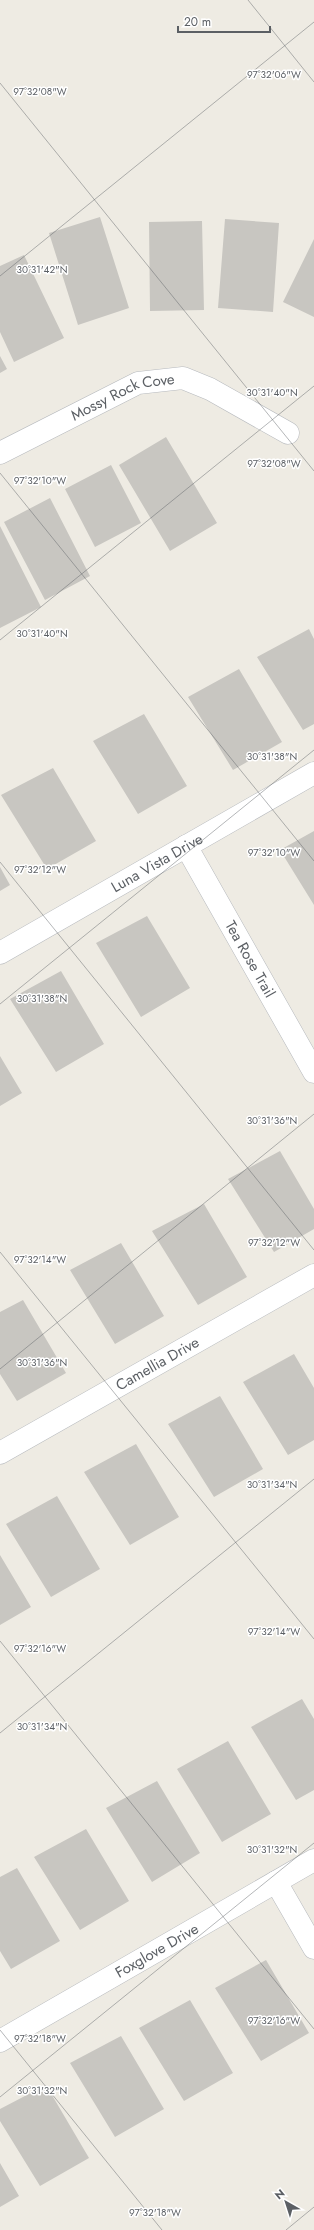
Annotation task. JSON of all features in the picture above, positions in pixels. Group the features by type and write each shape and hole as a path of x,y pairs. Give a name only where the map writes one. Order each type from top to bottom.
{"street":[{"name":"Mossy Rock Cove","path":"0,453 138,383 183,378 210,389 288,433"},
{"name":"Luna Vista Drive","path":"0,953 314,773"},
{"name":"Tea Rose Trail","path":"186,846 314,1072"},
{"name":"Camellia Drive","path":"0,1453 314,1275"},
{"name":"Foxglove Drive","path":"0,2041 314,1860"},
{"path":"276,1882 314,1948"}],"building":[{"path":"100,217 129,308 78,325 49,233"},
{"path":"225,219 279,223 273,312 218,308"},
{"path":"202,221 204,310 150,311 149,222"},
{"path":"314,239 314,317 283,302"},
{"path":"24,255 64,338 14,362 0,332 0,266"},
{"path":"0,356 7,369 0,373"},
{"path":"166,437 217,523 170,551 119,465"},
{"path":"111,465 141,523 95,547 65,489"},
{"path":"50,498 90,576 45,600 4,522"},
{"path":"0,526 41,607 0,628"},
{"path":"309,629 314,639 314,724 303,730 257,657"},
{"path":"239,669 282,742 233,770 188,697"},
{"path":"144,714 187,786 138,814 93,741"},
{"path":"53,768 96,841 47,869 1,795"},
{"path":"314,831 314,905 280,850"},
{"path":"0,867 10,885 0,891"},
{"path":"147,916 190,988 141,1017 96,943"},
{"path":"61,971 104,1044 56,1072 10,999"},
{"path":"0,1056 22,1093 0,1106"},
{"path":"280,1151 314,1209 314,1229 274,1252 228,1179"},
{"path":"204,1204 247,1277 198,1305 152,1231"},
{"path":"121,1243 164,1316 115,1344 70,1270"},
{"path":"23,1300 66,1373 17,1401 0,1374 0,1312"},
{"path":"294,1354 314,1388 314,1440 288,1455 243,1382"},
{"path":"220,1396 263,1469 214,1497 168,1424"},
{"path":"136,1444 179,1517 130,1545 84,1472"},
{"path":"57,1496 100,1569 51,1597 6,1524"},
{"path":"0,1555 31,1607 0,1625"},
{"path":"302,1699 314,1719 314,1790 296,1800 251,1727"},
{"path":"228,1741 271,1814 222,1842 177,1769"},
{"path":"157,1781 200,1853 152,1882 106,1808"},
{"path":"86,1829 129,1901 80,1930 34,1857"},
{"path":"17,1868 60,1941 11,1969 0,1951 0,1877"},
{"path":"266,1960 309,2033 261,2061 215,1988"},
{"path":"190,2000 233,2073 184,2101 139,2028"},
{"path":"121,2036 164,2109 115,2137 70,2063"},
{"path":"46,2085 89,2158 40,2186 0,2121 0,2109"},
{"path":"0,2163 19,2196 0,2207"}]}
